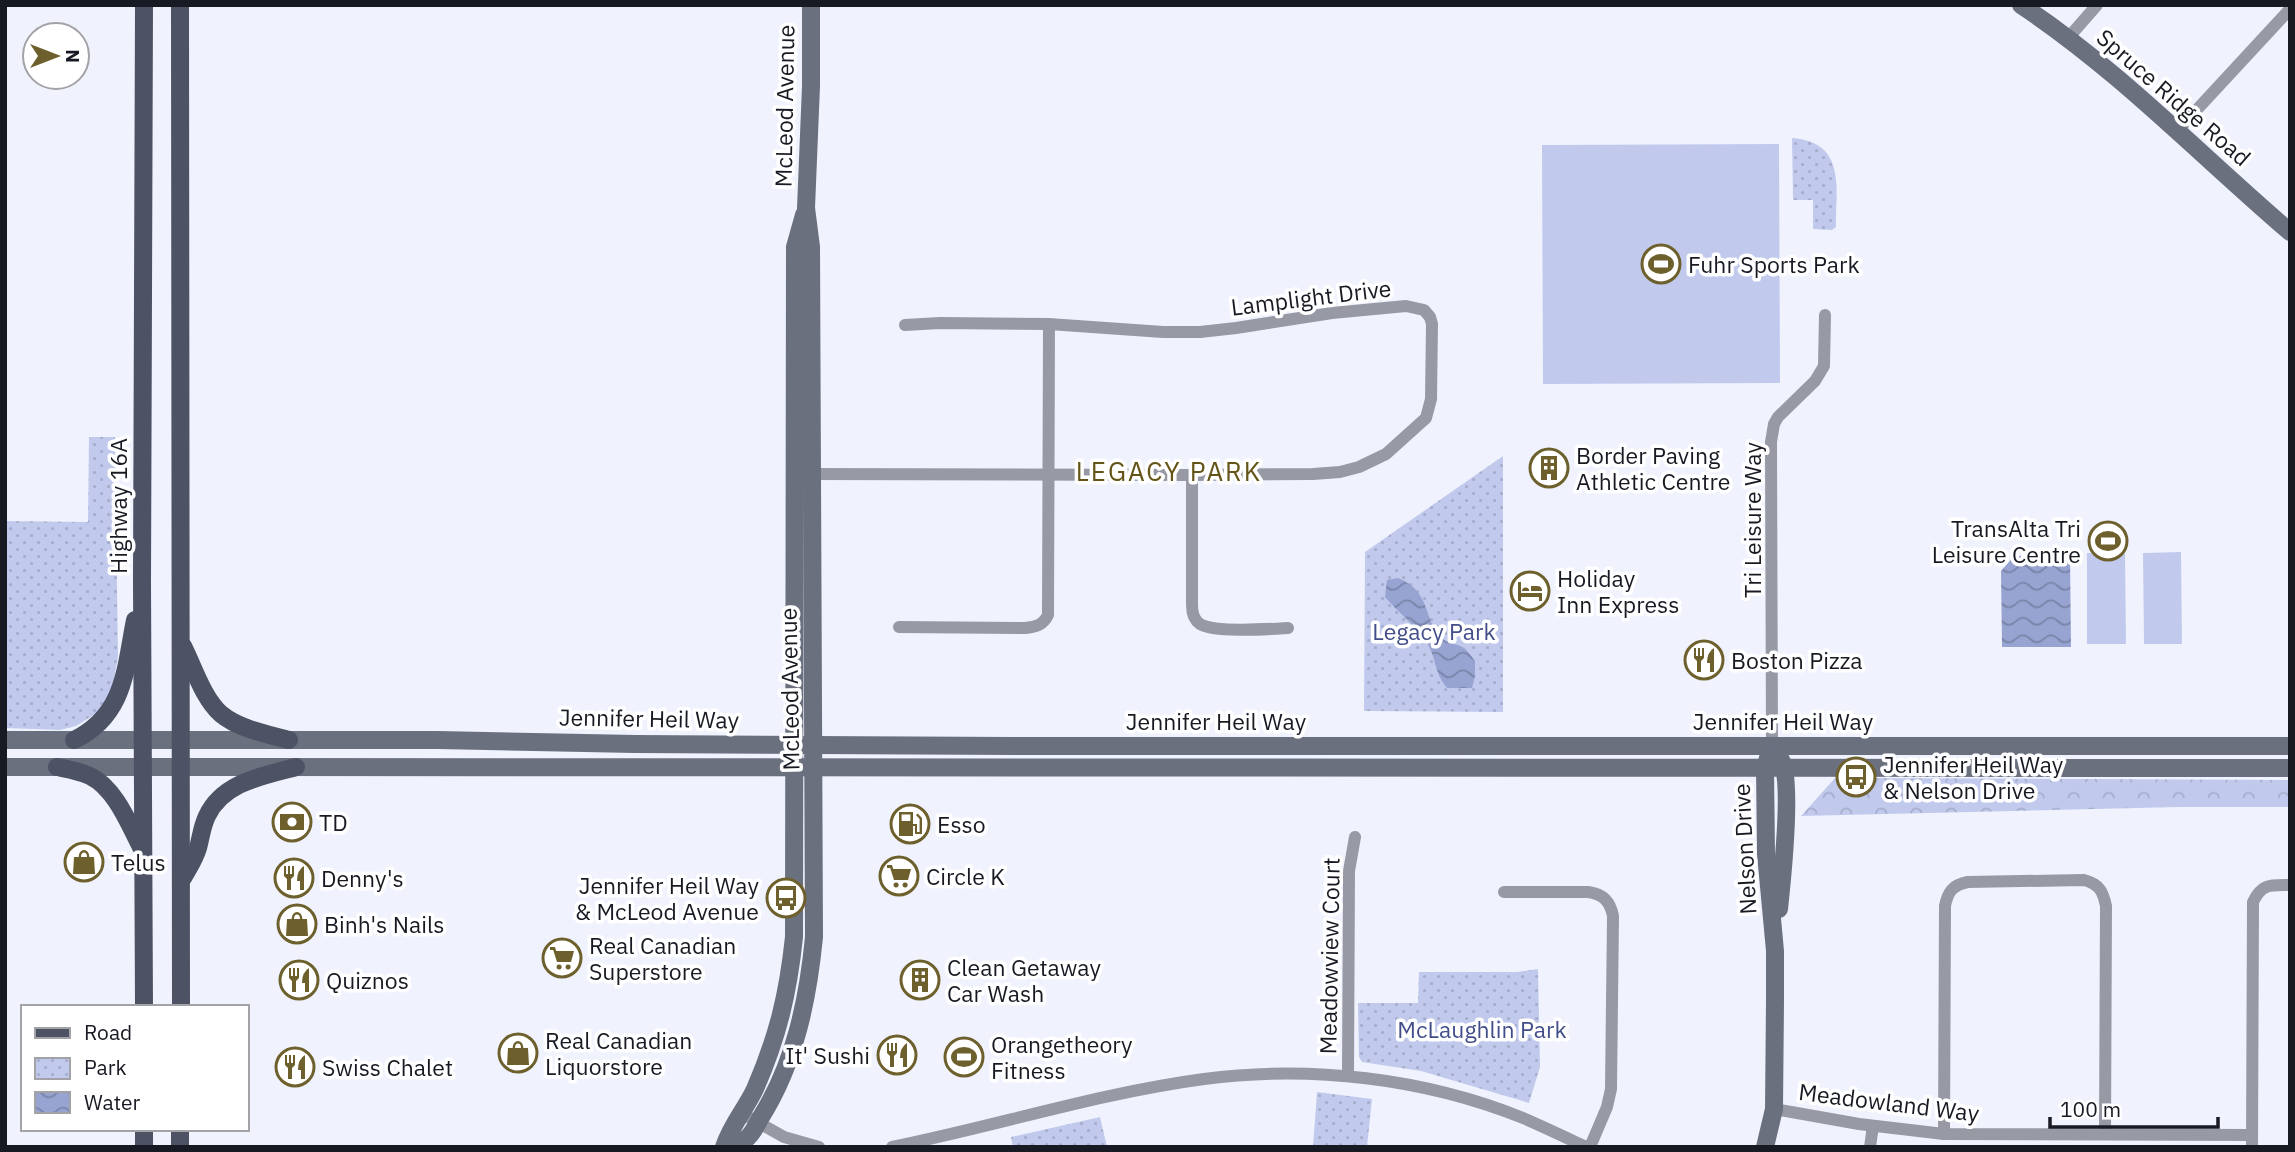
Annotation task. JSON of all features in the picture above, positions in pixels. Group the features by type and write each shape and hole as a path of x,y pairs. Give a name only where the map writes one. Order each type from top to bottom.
{"main road":[{"name":"Highway 16A","path":"144,5 144,1005"},
{"path":"180,5 181,1005"},
{"name":"McLeod Avenue","path":"732,1147 747,1139 769,1104 784,1072 802,1016 810,979 815,903 815,767 804,745 803,474 795,247 806,208 811,5"},
{"name":"Spruce Ridge Road","path":"2021,5 2069,37 2289,229"},
{"path":"74,740 99,725 116,701 142,583"},
{"path":"181,643 209,698 221,714 239,724 289,740"},
{"name":"Jennifer Heil Way","path":"5,740 804,745 2290,746"},
{"name":"McLeod Avenue","path":"724,1147 730,1129 766,1064 789,986 794,937 793,767 804,745"},
{"path":"1772,745 1785,767"},
{"name":"Nelson Drive","path":"1772,745 1765,768 1766,854 1775,951"},
{"name":"Jennifer Heil Way","path":"5,767 2290,768"},
{"path":"57,767 90,776 104,787 121,810 144,853"},
{"path":"181,881 197,852 202,826 208,813 223,795 241,782 296,767"},
{"name":"Nelson Drive","path":"1765,1147 1774,1109 1775,951 1785,848 1785,767"}],"street":[{"path":"2069,37 2097,5"},
{"path":"2178,130 2290,9"},
{"name":"Lamplight Drive","path":"803,474 1192,475 1340,472 1359,467 1386,454 1426,418 1429,410 1430,317 1417,307 1374,308 1200,332 1049,324 905,325"},
{"name":"Tri Leisure Way","path":"1772,745 1771,442 1774,424 1779,416 1815,380 1824,366 1825,314"},
{"path":"900,627 1025,628 1045,622 1049,610 1049,324"},
{"path":"1192,475 1192,614 1198,623 1216,629 1288,628"},
{"name":"Meadowview Court","path":"1348,1076 1349,871 1354,837"},
{"path":"1944,1134 1947,896 1952,887 1968,882 2084,880 2099,887 2106,906 2105,1134"},
{"name":"Meadowland Way","path":"1774,1109 1873,1126 1944,1134 2105,1134 2252,1141 2253,902 2258,891 2267,886 2290,885"},
{"path":"892,1147 1150,1088 1204,1079 1262,1074 1348,1076 1415,1087 1469,1100 1522,1118 1588,1147 1607,1107 1612,1073 1611,906 1605,898 1588,892 1504,892"},
{"path":"741,1113 784,1137 820,1147"},
{"path":"1870,1147 1873,1126"}],"green space":[{"path":"1792,138 1809,141 1822,148 1830,157 1836,182 1836,227 1832,230 1813,229 1813,200 1793,200"},
{"name":"Fuhr Sports Park","path":"1779,144 1780,383 1543,384 1542,145"},
{"path":"89,437 115,437 118,657 111,694 100,711 76,726 60,730 5,728 5,521 88,522"},
{"name":"Legacy Park","path":"1503,456 1503,712 1364,711 1365,552"},
{"path":"2181,552 2182,644 2144,644 2143,553"},
{"path":"2087,553 2125,553 2126,644 2087,644"},
{"path":"1835,778 2290,780 2290,807 1801,816"},
{"name":"McLaughlin Park","path":"1538,969 1540,1067 1529,1103 1421,1071 1362,1062 1359,1057 1358,1003 1418,1003 1419,972 1517,972"},
{"path":"1317,1092 1372,1099 1367,1147 1313,1147"},
{"path":"1100,1117 1107,1147 1013,1147 1011,1137"}],"water":[{"path":"2014,556 2070,556 2071,647 2002,647 2001,571"},
{"path":"1398,578 1417,591 1436,632 1448,642 1464,648 1475,661 1472,688 1447,688 1439,676 1427,643 1385,597 1387,580"}],"place":[{"name":"Fuhr Sports Park","path":"1661,264"},
{"name":"Border Paving Athletic Centre","path":"1549,468"},
{"name":"TransAlta Tri Leisure Centre","path":"2108,541"},
{"name":"Holiday Inn Express","path":"1530,591"},
{"name":"Boston Pizza","path":"1704,660"},
{"name":"Jennifer Heil Way & Nelson Drive","path":"1856,777"},
{"name":"TD","path":"292,822"},
{"name":"Esso","path":"910,824"},
{"name":"Telus","path":"84,862"},
{"name":"Circle K","path":"899,876"},
{"name":"Denny's","path":"294,878"},
{"name":"Jennifer Heil Way & McLeod Avenue","path":"786,898"},
{"name":"Binh's Nails","path":"297,924"},
{"name":"Real Canadian Superstore","path":"562,958"},
{"name":"Quiznos","path":"299,980"},
{"name":"Clean Getaway Car Wash","path":"920,980"},
{"name":"Real Canadian Liquorstore","path":"518,1053"},
{"name":"It' Sushi","path":"897,1055"},
{"name":"Orangetheory Fitness","path":"964,1057"},
{"name":"Swiss Chalet","path":"295,1067"}],"district":[{"name":"LEGACY PARK","path":"1169,471"}]}
